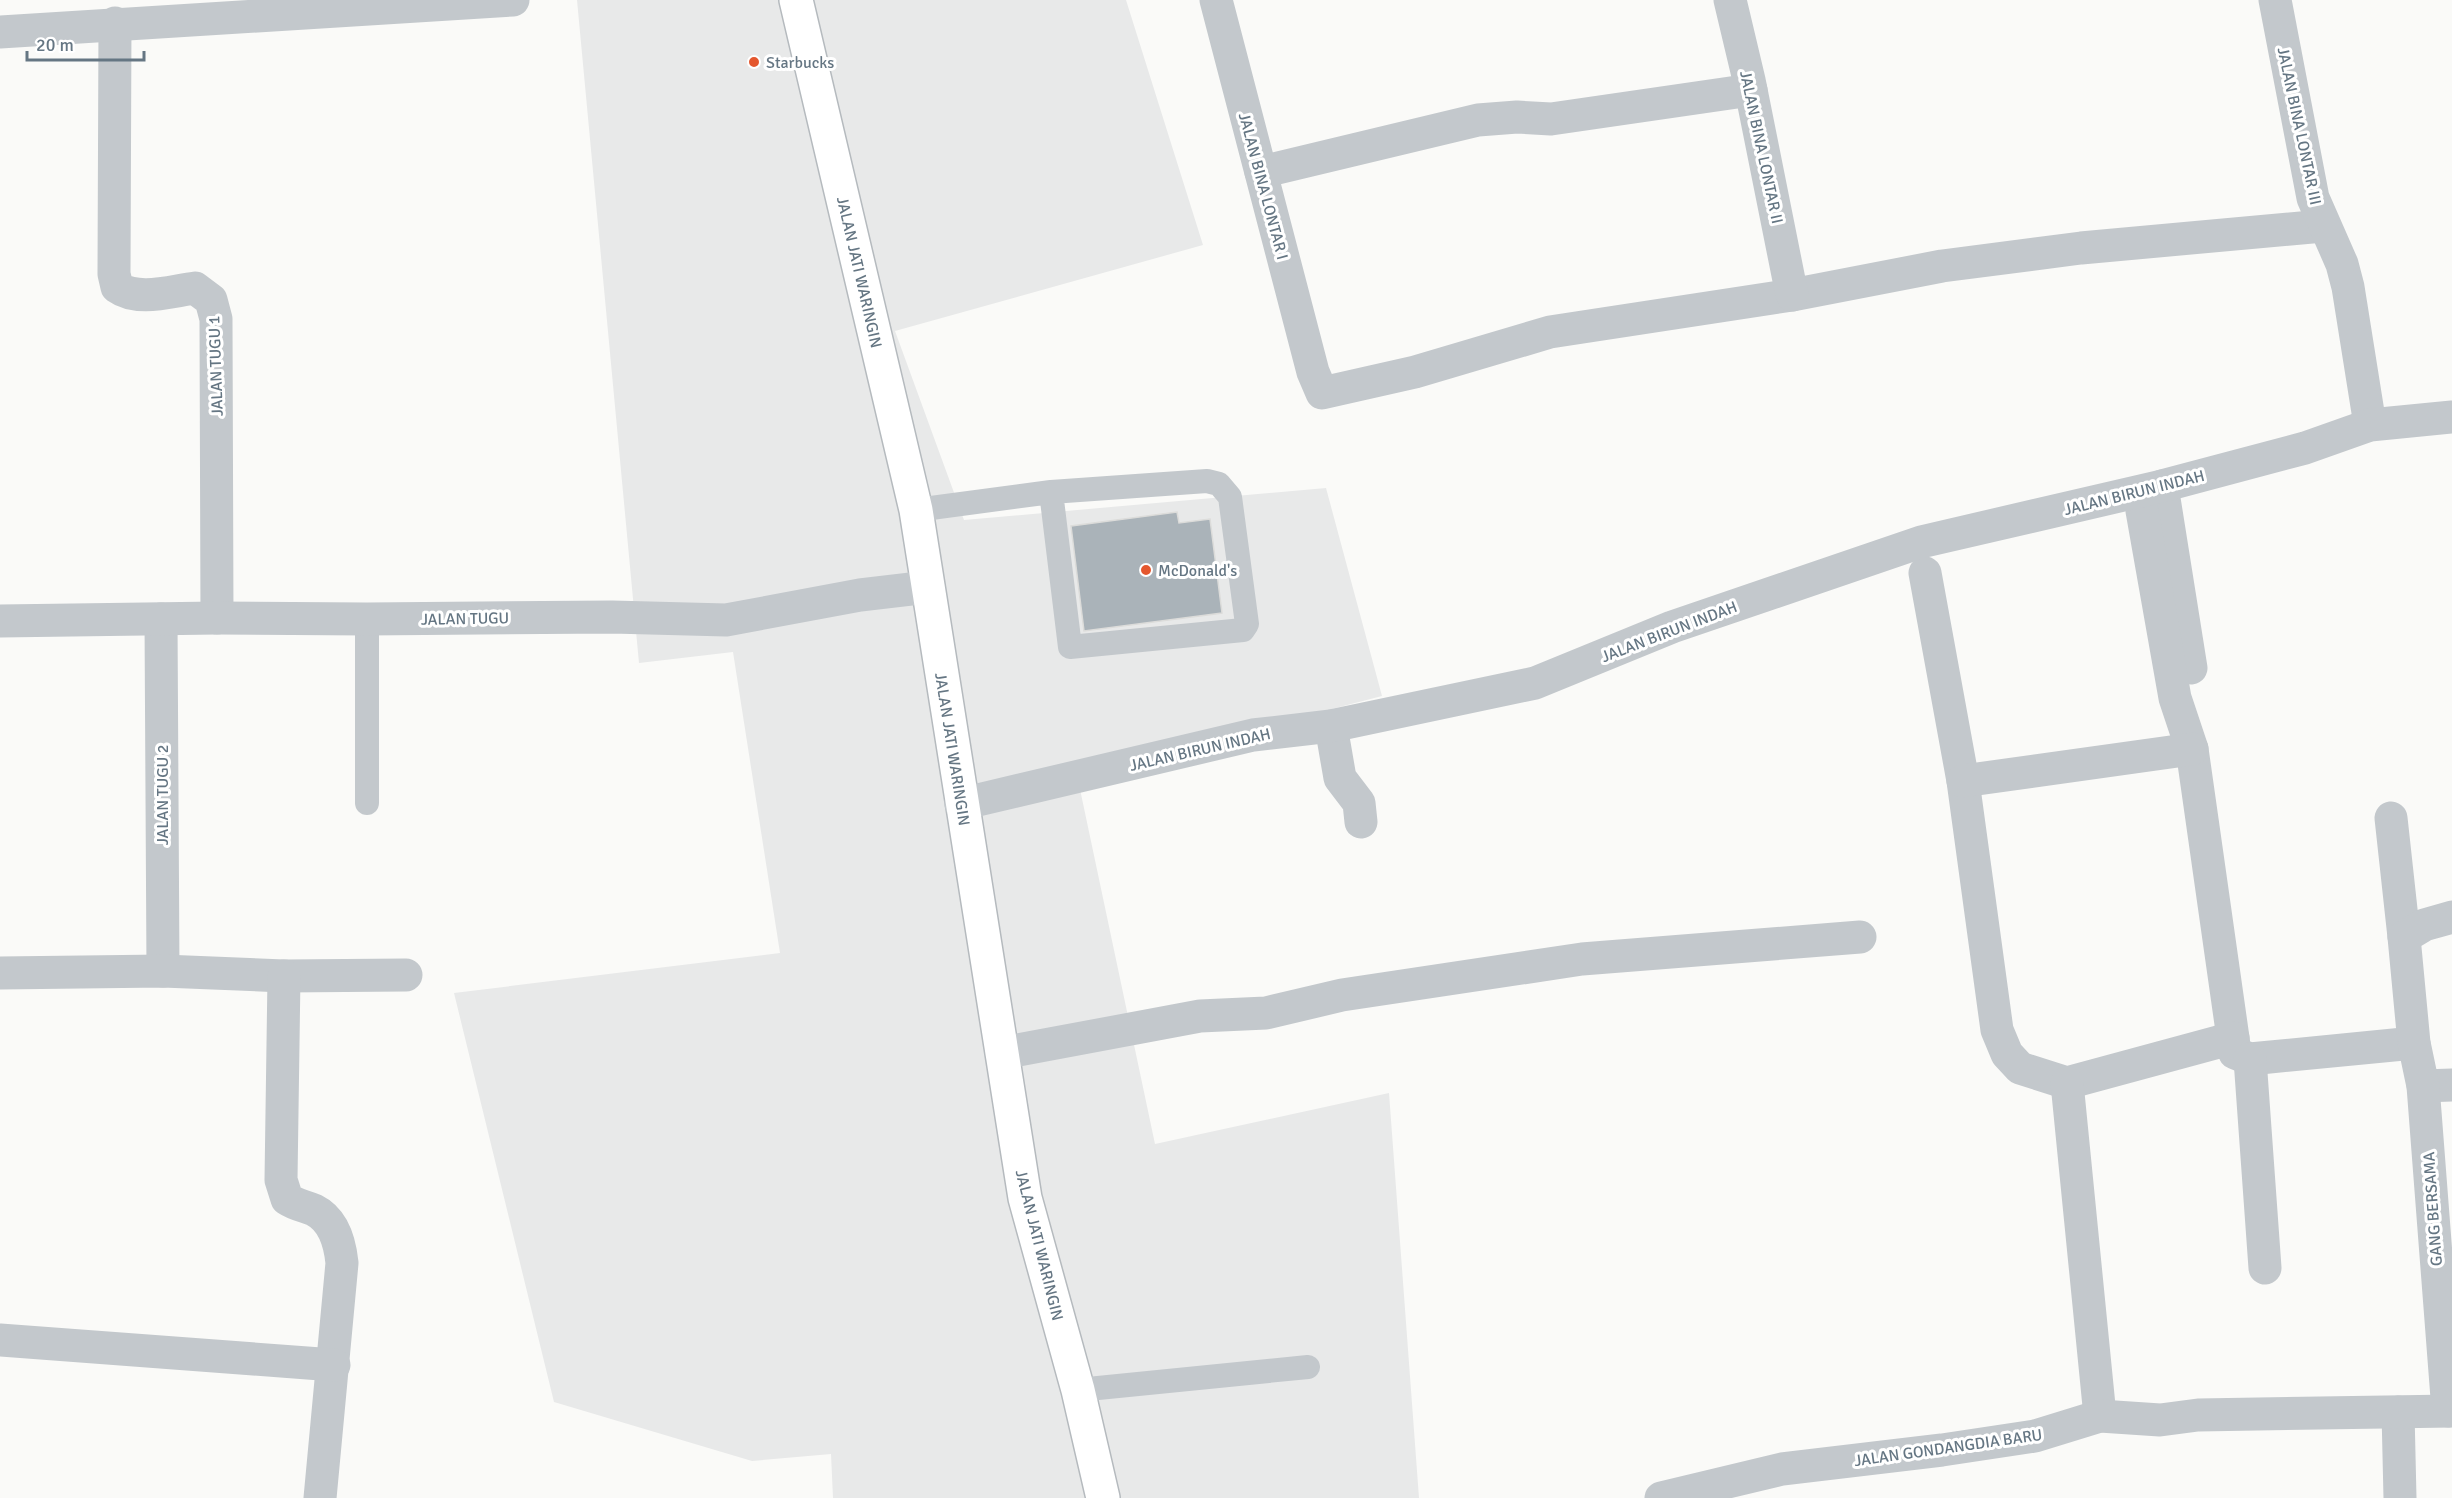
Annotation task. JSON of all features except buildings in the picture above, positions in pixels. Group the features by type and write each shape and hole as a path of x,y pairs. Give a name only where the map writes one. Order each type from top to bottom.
{"main road":[{"name":"JALAN JATI WARINGIN","path":"796,0 916,510 1025,1198 1078,1390 1103,1498"}],"street":[{"path":"0,32 115,23 249,8 513,0"},
{"name":"JALAN BINA LONTAR I","path":"1216,0 1313,372 1322,393 1415,372 1550,332 1792,295"},
{"name":"JALAN BINA LONTAR II","path":"1730,0 1751,90 1792,295"},
{"name":"JALAN BINA LONTAR III","path":"2275,0 2313,198 2323,226 2342,264 2348,287 2370,425"},
{"name":"JALAN TUGU 1","path":"115,23 114,274 117,287 126,294 137,295 195,288 211,300 216,319 217,618"},
{"path":"1261,171 1478,120 1517,117 1551,119 1751,90"},
{"path":"1792,295 1942,266 2081,248 2323,226"},
{"name":"JALAN BIRUN INDAH","path":"961,804 1253,735 1331,726 1535,683 1672,627 1921,542 2162,486 2305,448 2370,425 2452,417"},
{"path":"2162,486 2191,668"},
{"path":"2142,511 2175,698 2192,749 2241,1048 2265,1268"},
{"path":"1925,573 1963,781 1997,1030 2007,1054 2020,1068 2067,1083 2241,1048 2414,1043"},
{"name":"JALAN TUGU","path":"0,621 612,617 726,620 860,595 928,587"},
{"name":"JALAN TUGU 2","path":"161,619 163,971"},
{"path":"1331,726 1340,778 1359,802 1361,822"},
{"path":"1963,781 2192,749"},
{"name":"GANG BERSAMA","path":"2391,818 2414,1043 2437,1085 2450,1411"},
{"path":"2404,937 2424,925 2452,917"},
{"path":"1002,1053 1200,1016 1266,1013 1342,995 1582,959 1860,937"},
{"path":"0,973 163,971 284,976 406,975"},
{"path":"284,976 280,1180 287,1200 315,1210 328,1220 341,1247 342,1263 334,1365 320,1498"},
{"path":"2067,1083 2100,1416"},
{"path":"0,1340 334,1365"},
{"name":"JALAN GONDANGDIA BARU","path":"1661,1498 1782,1469 2036,1436 2100,1416 2160,1420 2198,1415 2450,1411"},
{"path":"2398,1412 2400,1498"}],"lane":[{"path":"916,510 1051,492 1207,481 1219,484 1230,497 1246,624 1243,630 1070,647 1051,492"},
{"path":"366,803 368,620"},
{"path":"1078,1390 1308,1367"}],"shaded area":[{"path":"577,0 1126,0 1203,245 895,331 964,520 1326,488 1382,696 1077,775 1155,1144 1389,1093 1419,1498 833,1498 831,1454 752,1461 554,1402 454,993 780,953 733,652 639,663"}],"place":[{"name":"Starbucks","path":"754,62"},
{"name":"McDonald's","path":"1146,570"}]}
